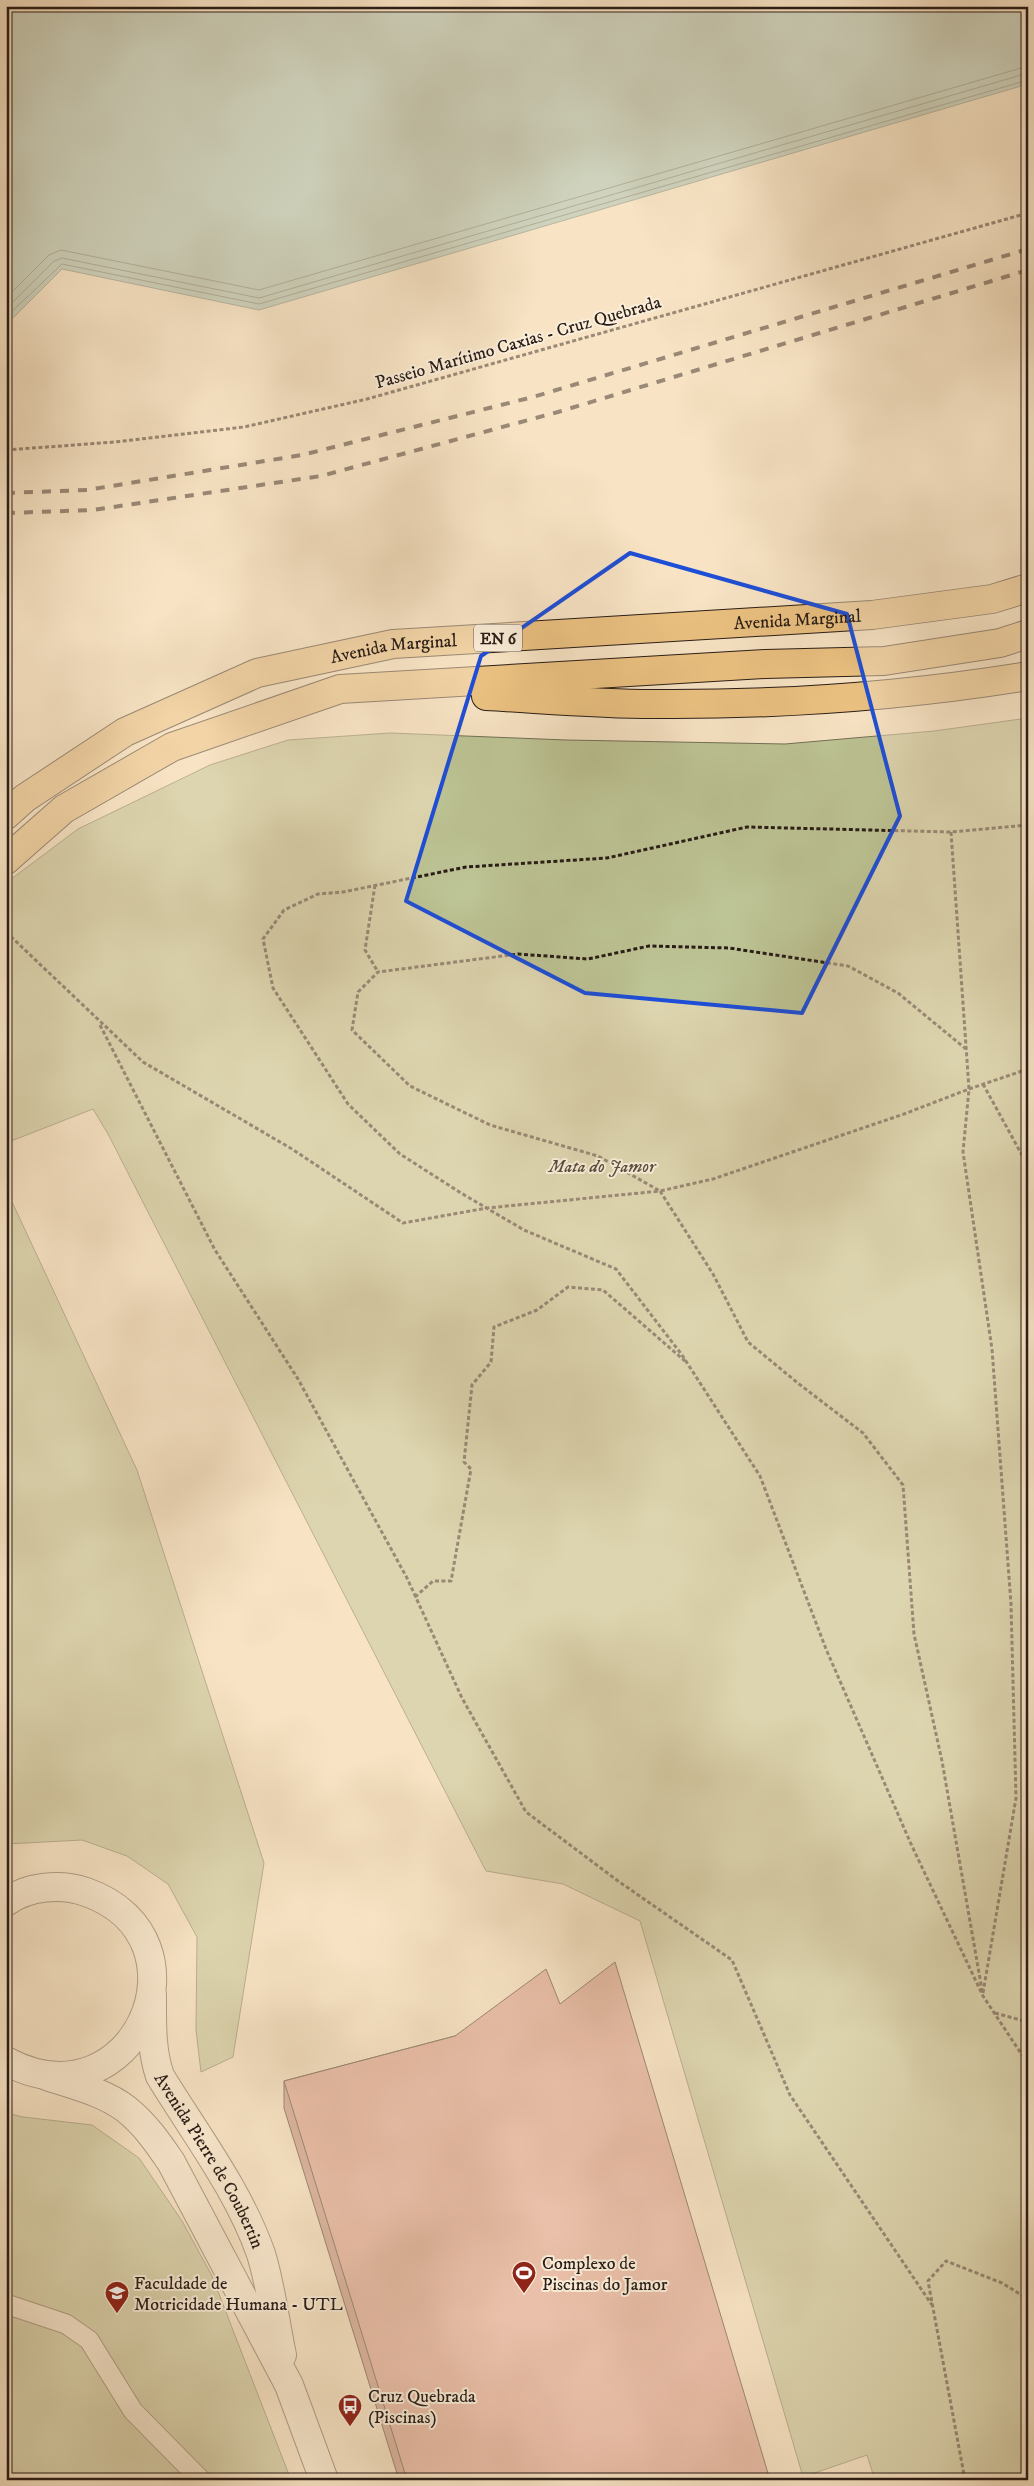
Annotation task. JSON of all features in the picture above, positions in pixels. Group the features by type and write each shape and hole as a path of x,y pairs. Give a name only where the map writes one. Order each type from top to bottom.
{"main road":[{"name":"Avenida Marginal","path":"6,815 25,798 125,732 257,673 393,644 872,615 992,599 1028,588"},
{"name":"Avenida Marginal","path":"6,860 64,809 172,747 340,689 766,664 884,661 1000,643 1028,634"},
{"name":"Avenida Marginal","path":"340,689 652,704 797,700 972,685 1028,676"}],"street":[{"path":"6,1885 55,1886"},
{"path":"6,1902 32,1890 55,1886"},
{"name":"Avenida Pierre de Coubertin","path":"55,1886 79,1889 101,1897 128,1918 136,1927 147,1948 152,1971 152,2030 155,2061 160,2076 222,2171 245,2217 261,2256 289,2386"},
{"path":"6,2060 24,2070 47,2076 72,2075 95,2068 116,2056 133,2039 145,2018 152,1995"},
{"name":"Avenida Pierre de Coubertin","path":"47,2076 102,2096 125,2109 148,2130 172,2162 289,2386 324,2480"}],"lane":[{"path":"6,2304 66,2324 89,2340 133,2411 201,2480"}],"path":[{"name":"Passeio Marítimo Caxias - Cruz Quebrada","path":"6,450 115,442 244,427 358,401 1028,214"},
{"path":"1028,825 951,832 747,827 607,858 466,867 318,894 284,910 263,939 273,988 348,1104 400,1154 487,1208 524,1230 616,1269 687,1363 760,1476 830,1658 911,1844 983,1996 1028,2064"},
{"path":"951,832 969,1089 963,1152 992,1349 1011,1604 1016,1798 983,1996"},
{"path":"374,885 366,950 378,972"},
{"path":"6,932 98,1022 143,1062 292,1149 403,1223 487,1208 660,1191 712,1179 904,1114 1028,1069"},
{"path":"966,1049 898,993 848,966 738,950 649,946 588,959 518,954 378,972 358,992 352,1030 410,1086 490,1124 598,1156 660,1191 713,1274 748,1342 863,1433 903,1485 914,1634 942,1760 983,1996"},
{"path":"98,1022 215,1250 298,1379 415,1597 462,1698 526,1812 618,1881 732,1960 790,2095 932,2305"},
{"path":"983,1084 1028,1166"},
{"path":"415,1597 432,1581 451,1581 471,1470 464,1462 472,1385 491,1362 494,1327 536,1310 568,1287 602,1290 687,1363"},
{"path":"994,2013 1028,2022"},
{"path":"965,2480 928,2280 946,2261 1002,2283 1028,2299"}],"highlighted area":[{"path":"630,553 847,614 900,816 802,1013 585,993 406,901 481,656"}],"green space":[{"name":"Mata do Jamor","path":"1028,718 1028,2480 875,2480 867,2455 803,2477 640,1921 563,1884 486,1871 108,1134 93,1109 6,1143 6,883 78,829 210,765 288,740 390,733 566,740 785,744 934,731"},
{"path":"6,1189 137,1470 264,1863 233,2057 201,2072 196,2030 197,1937 168,1884 127,1856 82,1840 6,1844"},
{"name":"Faculdade de Motricidade Humana - UTL","path":"6,2113 23,2117 92,2125 139,2158 182,2221 212,2276 291,2480 6,2480"}],"water":[{"path":"6,6 1028,6 1028,84 259,310 62,269 6,325"}],"building":[{"name":"Complexo de Piscinas do Jamor","path":"615,1962 770,2480 407,2480 284,2081 455,2036 546,1969 560,2004"}],"railway":[{"path":"6,493 87,490 302,455 533,397 1028,249"},
{"path":"6,513 93,510 321,476 558,412 1028,270"}],"place":[{"name":"Complexo de Piscinas do Jamor","path":"524,2294"},
{"name":"Faculdade de Motricidade Humana - UTL","path":"117,2314"},
{"name":"Cruz Quebrada (Piscinas)","path":"350,2427"}]}
